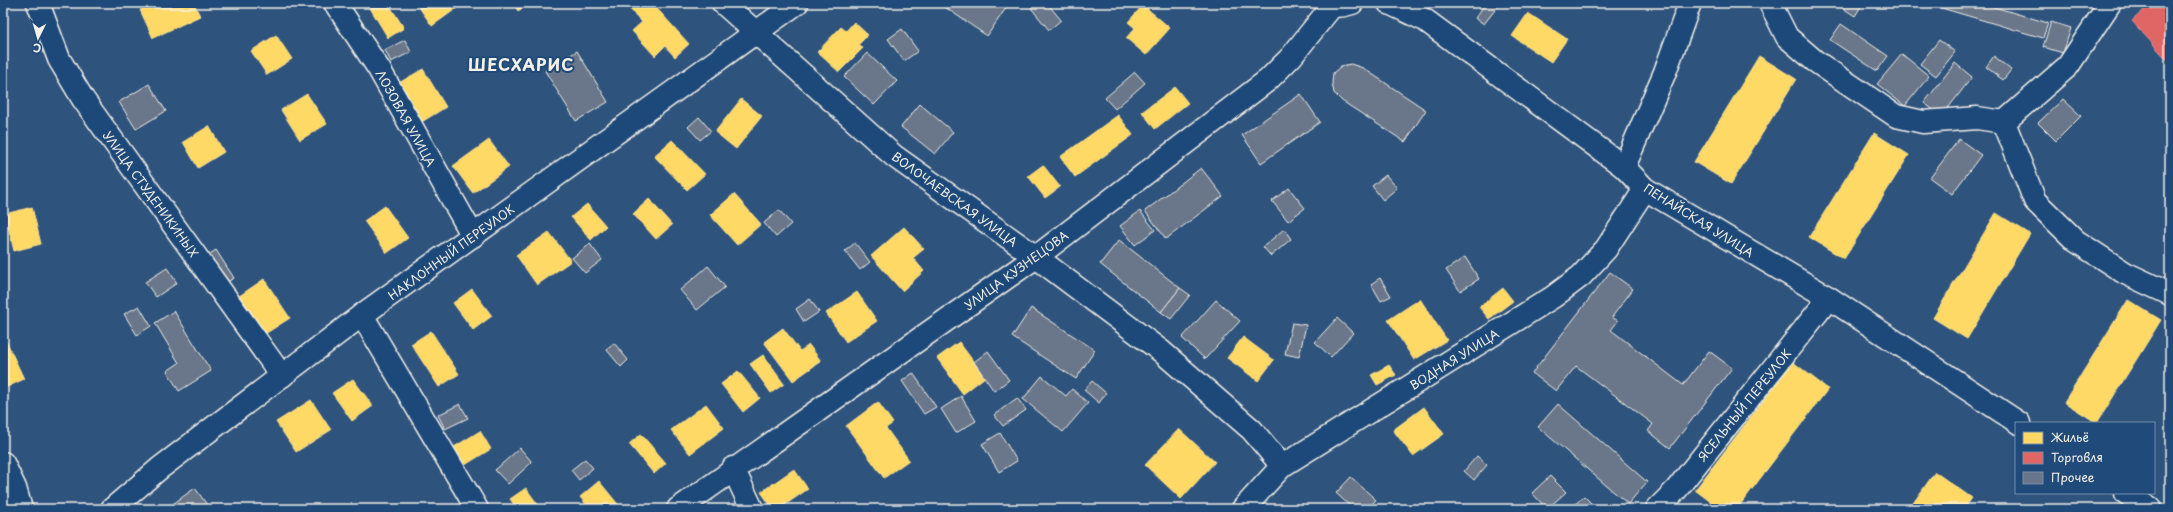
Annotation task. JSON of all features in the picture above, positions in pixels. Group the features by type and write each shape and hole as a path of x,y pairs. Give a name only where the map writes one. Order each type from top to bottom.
{"street":[{"name":"УЛИЦА СТУДЕНИКИНЫХ","path":"38,3 59,59 83,99 282,376"},
{"name":"ЛОЗОВАЯ УЛИЦА","path":"335,3 379,69 472,236"},
{"name":"ВОЛОЧАЕВСКАЯ УЛИЦА","path":"723,3 894,156 1036,257 1161,351 1252,430 1282,466"},
{"name":"НАКЛОННЫЙ ПЕРЕУЛОК","path":"112,509 160,468 362,315 797,3"},
{"name":"ПЕНАЙСКАЯ УЛИЦА","path":"1390,3 1404,8 1425,20 1624,167 1645,189 1829,298 2017,422"},
{"path":"1624,167 1665,72 1690,3"},
{"path":"1770,3 1787,37 1815,61 1896,116 1923,122 1977,118 2004,122 2068,66 2110,3"},
{"name":"УЛИЦА КУЗНЕЦОВА","path":"678,509 733,468 1036,257 1268,80 1291,57 1337,4"},
{"path":"2004,122 2035,201 2076,241 2125,273 2170,294"},
{"name":"ВОДНАЯ УЛИЦА","path":"1243,509 1282,466 1553,297 1580,276 1606,249 1645,189"},
{"name":"ЯСЕЛЬНЫЙ ПЕРЕУЛОК","path":"1657,509 1676,490 1829,298"},
{"path":"362,315 477,509"},
{"path":"3,463 15,488 21,509"},
{"path":"733,468 752,509"},
{"path":"2128,494 2150,509"}],"building: Жильё":[{"path":"154,3 194,3 200,16 153,38 140,10"},
{"path":"367,3 388,3 404,28 388,38"},
{"path":"416,3 464,3 432,26"},
{"path":"513,3 531,3 518,11"},
{"path":"627,3 652,3 689,44 675,57 665,46 655,56 632,31 642,22 626,5"},
{"path":"1143,5 1170,28 1146,55 1126,38 1135,28 1128,22"},
{"path":"1528,13 1567,39 1551,62 1512,36"},
{"path":"854,22 868,35 859,44 863,48 839,72 817,52 841,27 846,31"},
{"path":"276,35 292,59 267,75 251,51"},
{"path":"1759,56 1796,79 1731,184 1694,162"},
{"path":"423,69 446,107 420,123 397,84"},
{"path":"1175,87 1188,103 1155,129 1142,112"},
{"path":"307,94 327,124 300,140 281,110"},
{"path":"741,99 762,116 736,149 715,132"},
{"path":"1118,115 1133,135 1075,177 1060,157"},
{"path":"209,126 224,152 198,168 183,142"},
{"path":"1874,133 1909,155 1844,259 1809,237"},
{"path":"489,140 509,167 473,193 453,166"},
{"path":"672,140 705,174 687,190 654,156"},
{"path":"1043,165 1060,187 1045,198 1028,176"},
{"path":"734,194 761,224 737,245 710,215"},
{"path":"649,199 672,225 656,239 633,214"},
{"path":"587,204 606,226 591,240 571,217"},
{"path":"385,206 408,238 387,253 364,221"},
{"path":"32,207 41,244 14,251 5,214"},
{"path":"1996,213 2030,234 1967,339 1933,318"},
{"path":"904,227 924,249 913,258 924,271 902,291 871,256"},
{"path":"549,232 571,261 537,285 516,255"},
{"path":"264,279 290,318 257,339 232,301"},
{"path":"1503,288 1513,301 1489,319 1479,307"},
{"path":"472,289 492,316 473,330 453,303"},
{"path":"857,292 877,321 846,342 826,313"},
{"path":"1420,299 1447,340 1414,360 1388,320"},
{"path":"2128,300 2161,320 2098,422 2064,402"},
{"path":"783,328 800,351 809,345 821,361 793,381 764,342"},
{"path":"431,331 459,374 439,387 411,344"},
{"path":"3,334 24,379 3,389"},
{"path":"1243,337 1274,360 1258,381 1227,358"},
{"path":"959,342 985,377 963,394 937,358"},
{"path":"763,355 784,384 771,393 750,364"},
{"path":"1793,362 1828,389 1737,509 1720,509 1695,490"},
{"path":"1389,365 1396,375 1377,385 1371,375"},
{"path":"738,371 760,398 743,412 721,384"},
{"path":"353,379 373,406 352,421 332,393"},
{"path":"311,400 331,430 296,452 276,422"},
{"path":"878,402 893,423 886,428 909,460 884,478 846,426"},
{"path":"706,404 724,428 690,454 671,430"},
{"path":"1424,407 1444,434 1413,456 1393,430"},
{"path":"1179,429 1215,462 1181,499 1145,465"},
{"path":"480,431 491,449 465,465 454,447"},
{"path":"641,434 666,463 654,474 629,444"},
{"path":"794,469 808,489 779,509 773,509 761,492"},
{"path":"1935,472 1972,498 1964,509 1909,509"},
{"path":"599,481 621,509 590,509 580,497"},
{"path":"526,488 541,509 517,509 510,499"}],"building: Торговля":[{"path":"2140,3 2170,3 2170,63 2132,21 2145,9"}],"building: Прочее":[{"path":"939,3 999,3 1006,8 987,36"},
{"path":"1036,3 1047,3 1061,20 1049,30 1031,8"},
{"path":"1486,3 1494,3 1498,6 1484,24 1475,18"},
{"path":"1835,3 1863,3 1855,16"},
{"path":"1939,3 1981,3 2048,23 2043,38 1938,7"},
{"path":"2051,22 2071,28 2063,53 2043,47"},
{"path":"1841,24 1888,56 1877,71 1830,40"},
{"path":"902,29 918,51 904,61 888,39"},
{"path":"405,40 411,52 391,62 385,50"},
{"path":"1939,40 1955,52 1936,76 1920,64"},
{"path":"577,51 608,102 576,121 545,71"},
{"path":"867,53 897,81 874,105 844,77"},
{"path":"1902,54 1929,76 1905,106 1877,84"},
{"path":"1994,56 2011,70 2003,80 1986,67"},
{"path":"1955,63 1972,77 1942,116 1924,103"},
{"path":"1351,64 1363,68 1426,110 1405,142 1342,101 1334,93 1332,83 1333,73 1341,66"},
{"path":"1135,72 1145,83 1115,109 1105,98"},
{"path":"149,84 166,111 136,129 119,102"},
{"path":"1301,94 1320,122 1261,163 1242,135"},
{"path":"2063,99 2081,116 2056,141 2038,123"},
{"path":"920,104 953,132 935,154 901,127"},
{"path":"699,117 711,131 700,140 688,127"},
{"path":"1959,139 1981,155 1952,194 1930,178"},
{"path":"1201,168 1223,196 1166,239 1145,211"},
{"path":"1386,175 1397,188 1383,200 1372,186"},
{"path":"1289,188 1305,208 1288,221 1272,201"},
{"path":"779,210 791,224 776,237 764,223"},
{"path":"1140,211 1155,230 1135,245 1120,226"},
{"path":"1284,229 1291,239 1271,256 1263,247"},
{"path":"1119,240 1180,288 1161,312 1100,264"},
{"path":"855,243 870,262 860,270 845,251"},
{"path":"590,244 602,260 585,273 572,258"},
{"path":"216,250 234,278 222,285 204,258"},
{"path":"1465,257 1479,279 1460,291 1446,270"},
{"path":"708,266 725,287 697,310 680,290"},
{"path":"167,268 177,283 156,297 145,282"},
{"path":"1610,272 1633,289 1612,317 1618,321 1611,330 1683,385 1709,351 1732,368 1670,448 1648,431 1653,424 1576,366 1556,391 1532,373"},
{"path":"1380,278 1391,296 1381,301 1371,284"},
{"path":"1180,288 1190,295 1171,319 1161,312"},
{"path":"810,299 819,312 804,322 796,309"},
{"path":"1216,300 1240,321 1205,359 1182,338"},
{"path":"139,306 151,326 137,335 124,314"},
{"path":"1031,308 1095,350 1076,379 1012,337"},
{"path":"174,311 211,371 179,391 167,371 179,363 155,323"},
{"path":"1337,318 1353,333 1331,357 1315,342"},
{"path":"1292,323 1306,325 1299,357 1285,354"},
{"path":"614,343 628,360 621,367 606,349"},
{"path":"988,351 1009,380 994,391 974,362"},
{"path":"913,373 936,407 924,414 902,381"},
{"path":"1042,376 1066,396 1072,389 1088,403 1063,432 1023,399"},
{"path":"1092,381 1106,393 1099,403 1084,390"},
{"path":"961,396 976,421 956,433 941,409"},
{"path":"1017,398 1026,410 1003,426 994,415"},
{"path":"460,404 468,418 445,429 438,415"},
{"path":"1558,404 1647,482 1628,504 1538,427"},
{"path":"1000,433 1017,461 999,472 982,444"},
{"path":"520,448 532,462 508,484 495,470"},
{"path":"1477,456 1487,465 1474,480 1464,471"},
{"path":"585,459 593,468 579,480 571,470"},
{"path":"1550,476 1566,492 1547,509 1532,493"},
{"path":"1351,477 1376,500 1367,509 1353,509 1336,493"},
{"path":"195,488 210,509 173,509 170,506"},
{"path":"1584,496 1597,509 1570,509"}],"district":[{"name":"ШЕСХАРИС","path":"521,64"}]}
